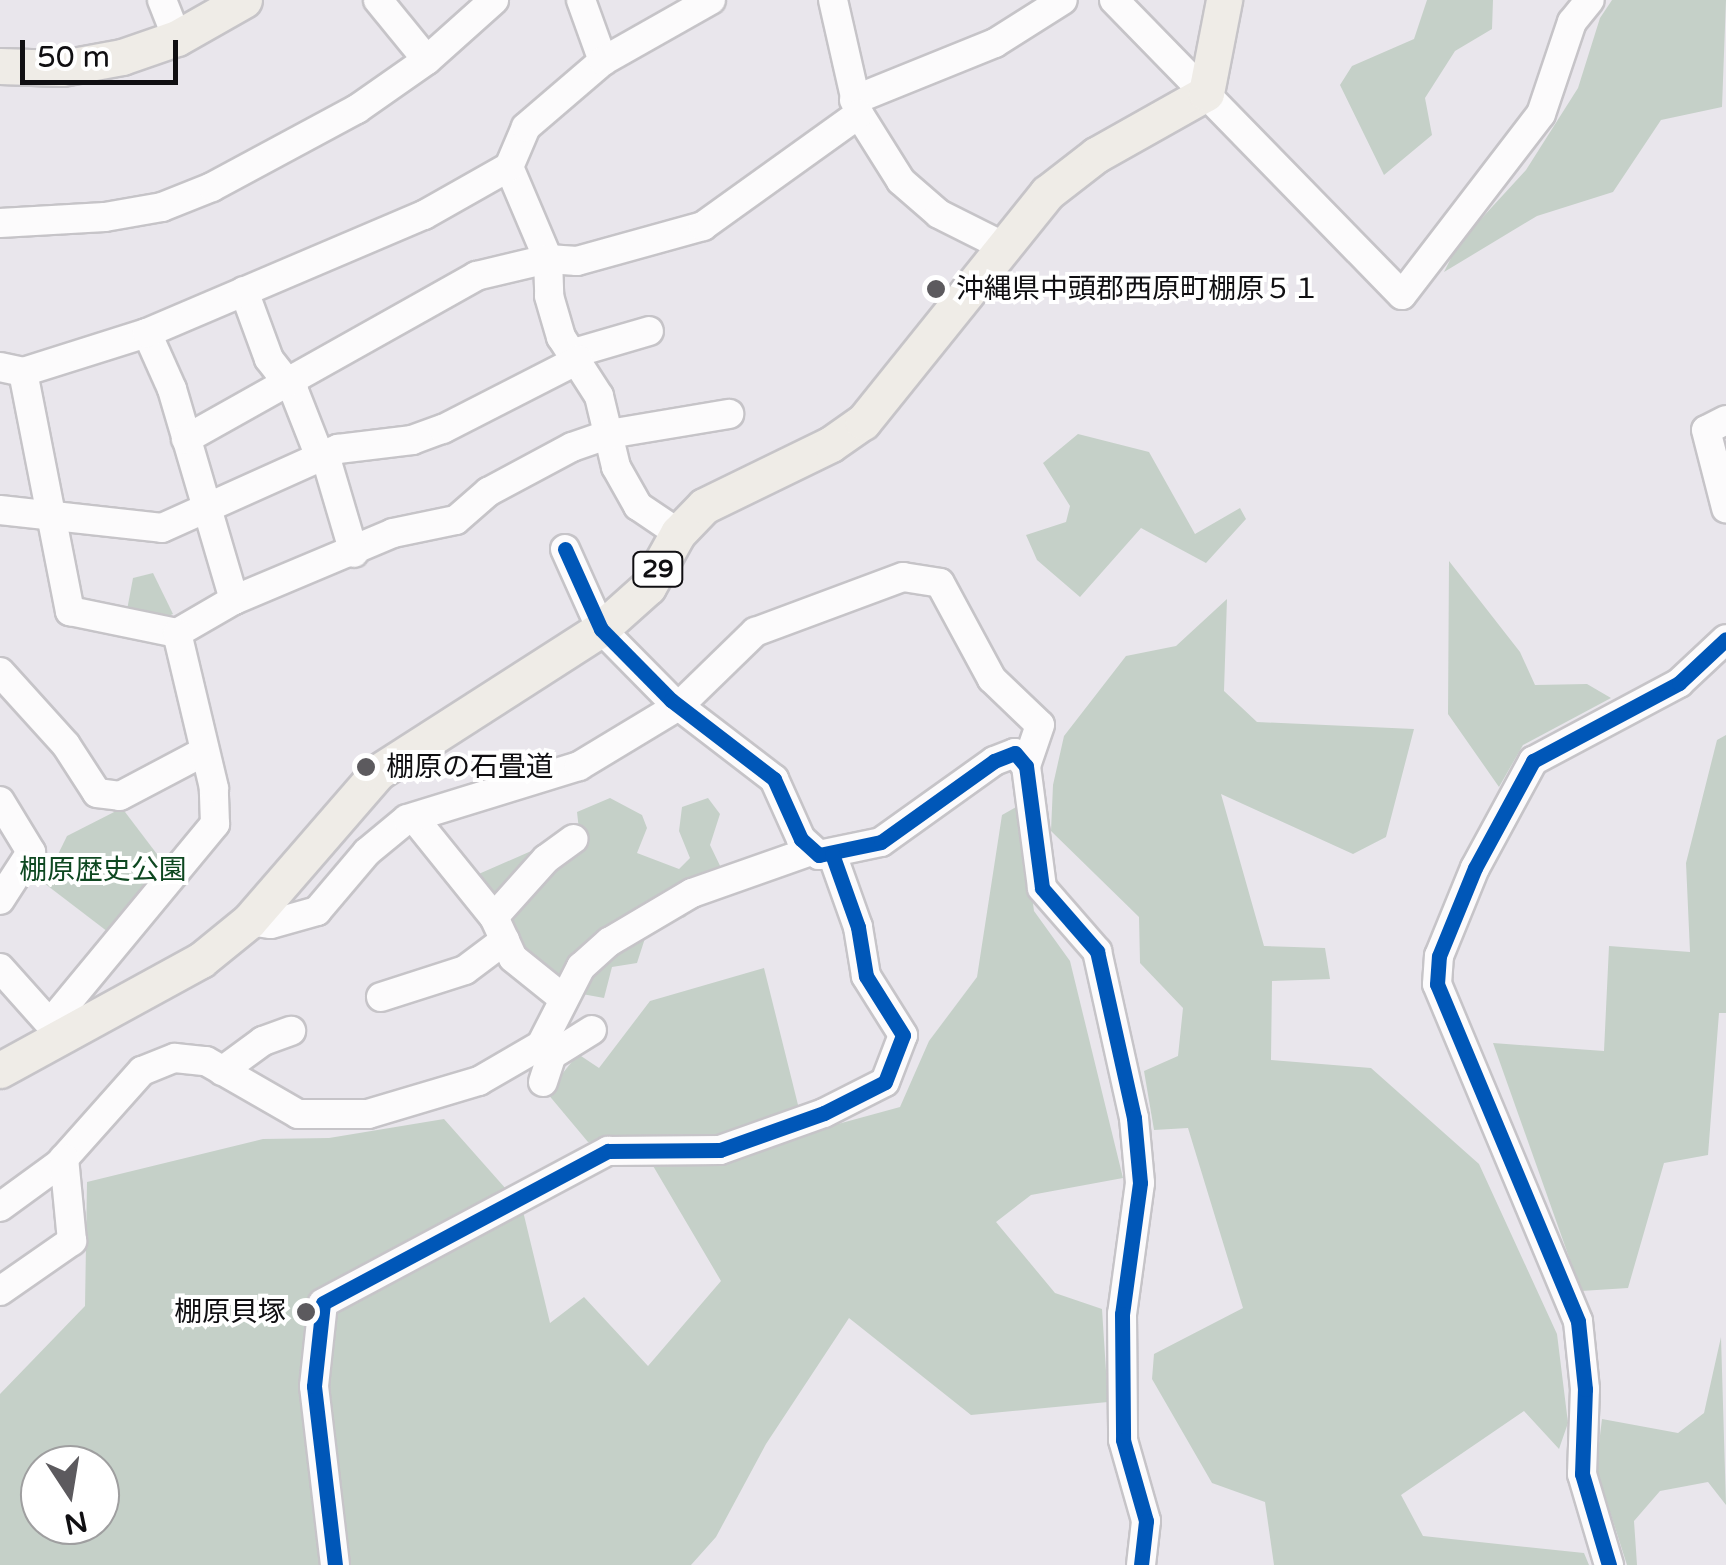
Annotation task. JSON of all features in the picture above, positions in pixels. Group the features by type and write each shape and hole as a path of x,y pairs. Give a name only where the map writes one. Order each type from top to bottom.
{"main road":[{"path":"0,66 91,63 178,38 244,0"},
{"path":"1206,93 1224,0"},
{"name":"29","path":"0,1070 55,1028 200,960 249,921 378,772 602,629 648,586 678,533 704,506 862,422 1001,245 1066,176 1206,93"}],"street":[{"path":"162,0 178,38"},
{"path":"378,0 427,60"},
{"path":"0,223 162,207 358,108 427,60 494,0"},
{"path":"581,0 602,62"},
{"path":"711,0 602,62 526,126 509,166 424,215 147,334 12,369 54,518 70,611 177,633 234,600 394,533 456,520 488,492 609,434 729,414"},
{"path":"833,0 857,107 901,181 939,214 1001,245"},
{"path":"186,439 476,276 548,259 577,261 702,226 857,107 995,43 1063,0"},
{"path":"1114,0 1402,295 1541,114 1572,22 1590,0"},
{"path":"509,166 548,259 549,296 561,337 599,396 616,467 638,506 678,533"},
{"path":"244,291 269,359 288,384 323,456 354,553"},
{"path":"0,510 162,528 323,456 428,435 576,356 649,331"},
{"path":"147,334 186,439 234,600"},
{"path":"1726,420 1706,430 1726,508"},
{"path":"335,1565 314,1386 323,1303 608,1151 720,1150 824,1112 885,1082 904,1035 866,976 858,927 822,852 774,779 680,705 602,629 565,549"},
{"path":"249,921 271,924 317,911 366,852 414,818 579,766 680,705 755,632 903,577 940,583 992,679 1040,725 1026,766 1042,888 1096,951 1134,1118 1140,1182 1122,1314 1123,1440 1146,1521 1141,1565"},
{"path":"0,968 55,1028 215,824 177,633"},
{"path":"1609,1565 1582,1474 1585,1389 1578,1322 1437,984 1439,956 1474,868 1533,761 1679,683 1726,639"},
{"path":"0,672 66,744 97,792 120,796 203,752"},
{"path":"543,1082 547,1050 580,966 649,916 692,893 822,852 881,842 994,761 1015,752 1026,766"},
{"path":"0,800 31,852 0,900"},
{"path":"414,818 500,928 513,958 564,1000"},
{"path":"381,997 465,970 500,928 546,859 574,838"},
{"path":"0,1207 64,1158 142,1071 175,1058 206,1061 270,1104 333,1117 440,1096 592,1030"},
{"path":"222,1072 263,1041 291,1031"},
{"path":"0,1291 72,1241 64,1158"}],"green space":[{"path":"1427,0 1493,0 1492,29 1455,51 1425,98 1432,135 1384,175 1340,85 1352,66 1414,39"},
{"path":"1612,0 1726,0 1722,107 1661,120 1613,192 1537,216 1444,272 1458,244 1526,170 1578,88 1600,18"},
{"path":"1078,434 1149,452 1195,534 1240,508 1246,519 1206,563 1141,528 1080,597 1037,560 1026,535 1066,522 1070,506 1043,463"},
{"path":"1449,561 1520,652 1535,685 1587,684 1611,698 1523,745 1499,787 1448,714"},
{"path":"153,573 173,614 164,618 127,610 133,578"},
{"path":"1227,599 1224,691 1257,722 1414,729 1386,837 1353,854 1221,794 1264,946 1325,948 1330,979 1272,981 1271,1060 1371,1068 1479,1164 1557,1334 1568,1423 1559,1449 1524,1411 1401,1495 1423,1536 1584,1553 1589,1565 1274,1565 1265,1502 1212,1483 1152,1379 1154,1354 1243,1308 1188,1128 1154,1130 1144,1071 1178,1056 1183,1008 1140,963 1139,917 1051,831 1053,785 1064,736 1126,656 1176,646"},
{"path":"1726,735 1726,1013 1719,1013 1708,1155 1664,1163 1628,1288 1581,1291 1493,1043 1604,1051 1609,946 1690,952 1686,863 1717,740"},
{"path":"610,798 642,815 647,828 637,853 679,869 690,858 679,831 682,807 708,798 720,814 710,845 724,874 685,917 648,929 637,963 612,967 604,998 560,990 522,959 465,880 579,830 577,812"},
{"path":"1020,805 1034,911 1070,961 1123,1178 1031,1195 996,1222 1055,1293 1102,1309 1108,1402 971,1415 849,1318 766,1444 716,1537 691,1565 0,1565 0,1394 85,1306 87,1182 263,1139 329,1138 444,1119 522,1207 550,1323 584,1297 648,1366 721,1281 636,1137 588,1142 547,1093 578,1054 599,1068 650,1001 764,968 805,1133 900,1107 929,1041 977,977 1002,815"},
{"name":"棚原歴史公園","path":"122,808 166,866 112,935 44,883 67,836"},
{"path":"1721,1337 1726,1505 1708,1482 1660,1491 1634,1521 1637,1565 1627,1565 1596,1468 1602,1419 1678,1433 1704,1413"}],"cycle path":[{"path":"565,549 601,629 671,700 774,779 801,839 819,855 881,842 994,761 1015,753 1026,766 1042,888 1097,951 1134,1118 1140,1183 1122,1314 1123,1440 1146,1521 1141,1565"},
{"path":"1609,1565 1582,1474 1585,1389 1578,1321 1437,984 1439,956 1475,868 1533,761 1679,683 1726,639"},
{"path":"335,1565 314,1386 323,1303 608,1151 720,1150 824,1113 885,1082 903,1035 866,976 858,927 832,854"}],"place":[{"name":"沖縄県中頭郡西原町棚原５１","path":"936,289"},
{"name":"棚原の石畳道","path":"366,767"},
{"name":"棚原貝塚","path":"306,1312"}]}
